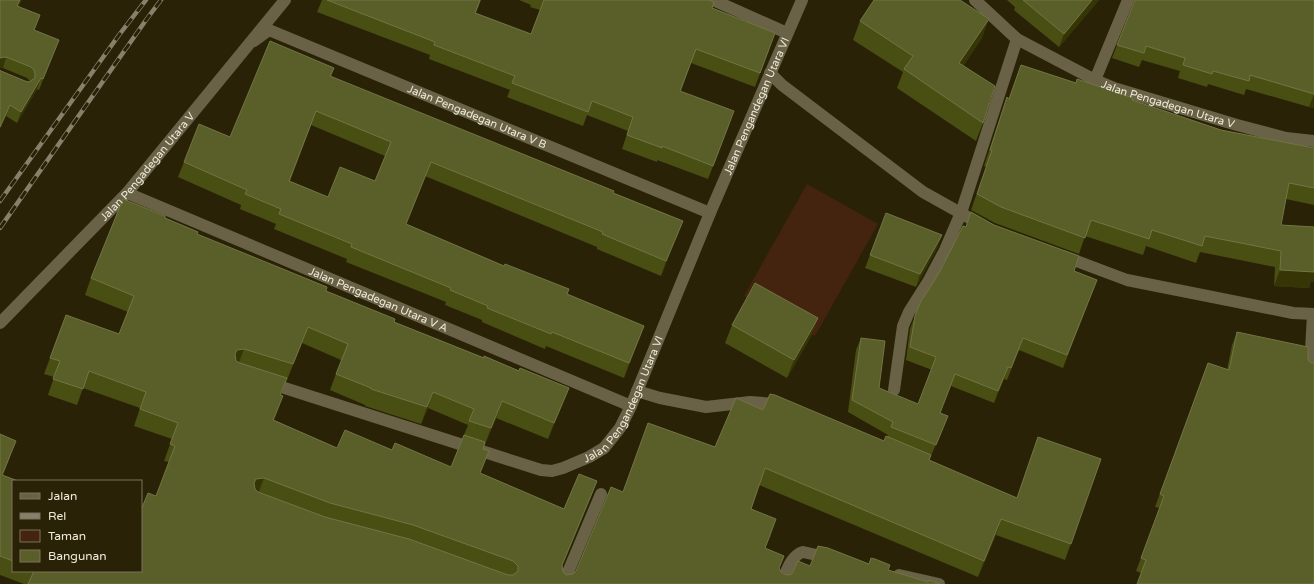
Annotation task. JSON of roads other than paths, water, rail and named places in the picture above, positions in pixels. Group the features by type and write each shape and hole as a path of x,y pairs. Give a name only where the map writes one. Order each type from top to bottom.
{"street":[{"name":"Jalan Pengadegan Utara V","path":"0,324 127,193 285,0"},
{"path":"713,0 787,33"},
{"name":"Jalan Pengandegan Utara VI","path":"258,380 541,470 552,471 563,468 589,457 604,448 620,428 631,406 710,213 802,0"},
{"name":"Jalan Pengadegan Utara V","path":"975,0 1017,39 1095,80 1114,88 1237,125 1286,138 1314,142"},
{"path":"1095,80 1128,0"},
{"name":"Jalan Pengadegan Utara V B","path":"247,46 269,30 710,213"},
{"path":"894,390 903,326 908,312 928,282 945,250 961,213 1017,39"},
{"path":"770,73 782,85 924,192 992,230"},
{"name":"Jalan Pengadegan Utara V A","path":"127,193 631,406"},
{"path":"1049,251 1127,280 1293,312 1314,314 1310,369"},
{"path":"637,391 660,398 706,406 750,402 775,404 794,410"},
{"path":"563,584 602,494"},
{"path":"781,584 794,557 800,553 803,552 841,561"},
{"path":"886,572 939,584"}],"railway":[{"path":"0,201 119,35 146,0"},
{"path":"0,228 161,0"}]}
